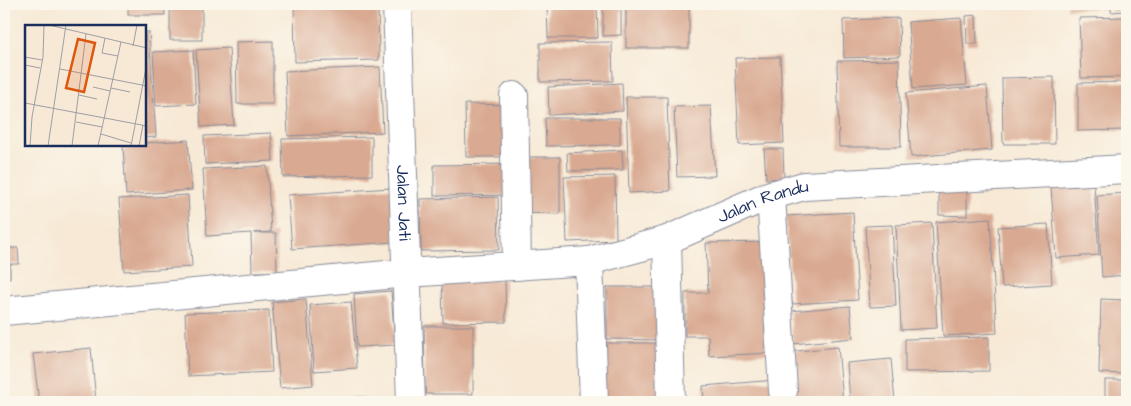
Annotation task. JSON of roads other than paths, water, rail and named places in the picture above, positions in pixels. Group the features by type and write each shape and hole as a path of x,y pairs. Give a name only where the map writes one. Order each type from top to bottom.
{"street":[{"name":"Jalan Jati","path":"397,4 411,402"},
{"path":"514,96 517,266"},
{"name":"Jalan Randu","path":"4,310 407,273 589,261 668,240 771,195 804,186 1127,169"},
{"path":"771,195 783,391"},
{"path":"668,240 671,402"},
{"path":"589,261 594,402"}]}
